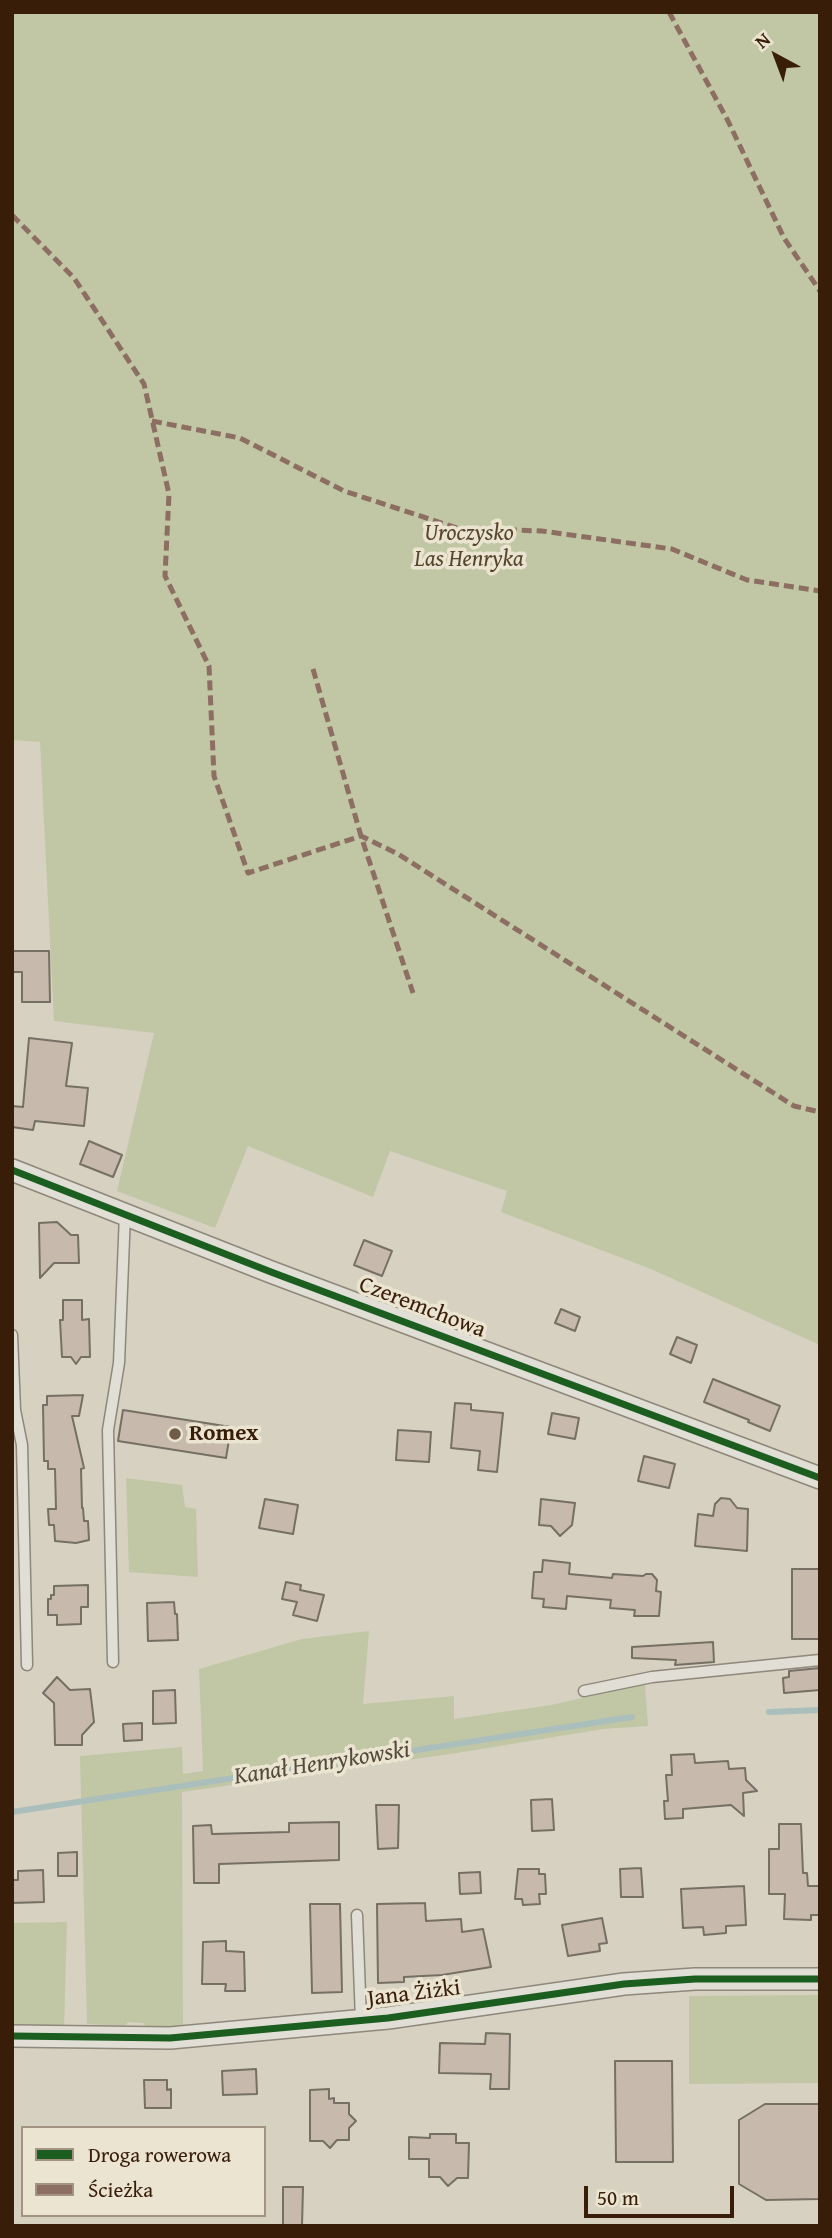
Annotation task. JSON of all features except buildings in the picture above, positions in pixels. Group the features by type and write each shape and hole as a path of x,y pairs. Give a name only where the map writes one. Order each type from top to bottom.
{"street":[{"name":"Czeremchowa","path":"12,1171 282,1276 820,1478"},
{"name":"Jana Żiżki","path":"12,2036 170,2038 361,2020 624,1984 695,1979 820,1979"}],"lane":[{"path":"113,1662 108,1430 119,1363 125,1214"},
{"path":"12,1335 15,1410 22,1445 27,1665"},
{"path":"584,1691 652,1677 820,1660"},
{"path":"357,1915 361,2020"}],"green space":[{"name":"Uroczysko Las Henryka","path":"12,12 820,12 820,1345 651,1269 501,1212 507,1191 390,1151 373,1197 248,1146 215,1228 117,1191 154,1033 54,1021 40,742 12,740"},
{"path":"126,1478 182,1485 185,1507 196,1509 198,1577 129,1572"},
{"path":"369,1631 363,1704 454,1696 454,1719 551,1705 645,1684 648,1726 603,1729 457,1753 182,1792 183,2027 147,2028 143,2023 128,2022 125,2026 87,2024 80,1756 182,1747 183,1774 203,1771 199,1669 302,1639"},
{"path":"67,1922 64,2028 12,2029 12,1923"},
{"path":"820,1995 820,2083 689,2084 689,1996"}],"waterway":[{"name":"Kanał Henrykowski","path":"769,1712 820,1710"},
{"name":"Kanał Henrykowski","path":"12,1812 632,1717"}],"marked path":[{"path":"669,12 728,121 784,238 820,291"},
{"path":"12,215 74,278 144,384 169,494 165,576 209,666 214,776 248,873 361,836 398,854 794,1106 820,1112"},
{"path":"152,421 240,438 344,491 457,528 542,531 672,549 747,580 820,591"},
{"path":"313,669 361,836 413,993"}],"cycle path":[{"path":"12,1170 271,1272 820,1478"},
{"path":"12,2036 170,2038 388,2018 624,1984 695,1979 820,1979"}],"place":[{"name":"Romex","path":"175,1434"}]}
